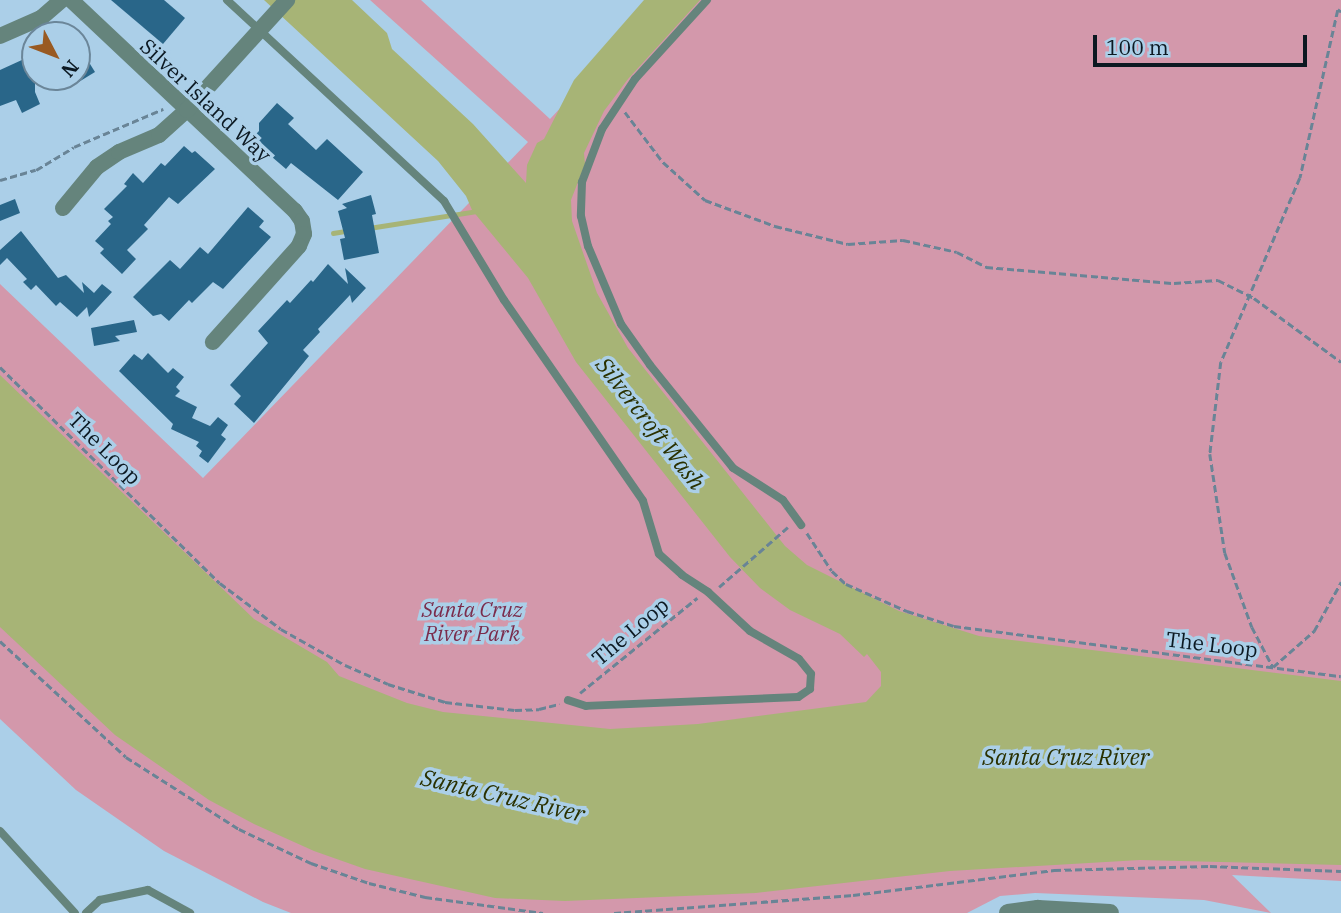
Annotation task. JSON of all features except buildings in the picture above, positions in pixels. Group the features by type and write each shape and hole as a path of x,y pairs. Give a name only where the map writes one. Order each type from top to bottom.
{"street":[{"path":"0,36 41,18 62,0"},
{"name":"Silver Island Way","path":"71,0 295,211 306,231 289,258 213,342"},
{"path":"63,208 97,167 119,152 159,135 183,106 261,31 287,0"},
{"path":"1008,913 1038,909 1110,913"}],"lane":[{"path":"227,0 444,201 504,300 643,501 659,554 750,631 799,659 811,674 810,689 798,696 586,706 568,700"},
{"path":"707,0 635,79 602,129 582,182 581,216 588,246 621,324 733,468 783,500 800,525"},
{"path":"0,831 75,913"},
{"path":"86,913 100,900 148,890 190,913"}],"path":[{"path":"1341,12 1338,10 1300,178 1221,362 1210,454 1225,553 1252,627 1273,667 1314,631 1341,582"},
{"path":"618,104 663,162 705,200 775,226 848,244 903,240 957,252 986,267 1174,283 1218,280 1249,296 1341,362"},
{"path":"0,180 36,170 74,147 183,106"},
{"name":"The Loop","path":"0,367 220,583 281,629 356,670 445,702 515,710 539,709 568,700 590,685 681,608 721,585 793,523 800,525 832,570 846,583 928,618 989,631 1341,676"},
{"path":"0,642 126,757 239,829 312,863 369,883 425,897 543,913"},
{"path":"614,913 853,895 1054,870 1210,866 1341,871"}],"green space":[{"name":"Santa Cruz River Park","path":"370,0 421,0 550,119 662,0 1341,0 1341,881 1232,875 1271,913 1204,900 1035,893 1000,896 967,913 291,913 263,902 164,851 76,790 0,719 0,284 203,478 528,142"}],"water":[{"name":"Santa Cruz River","path":"264,0 352,0 387,33 392,49 473,124 526,183 527,165 537,143 544,139 574,80 644,0 700,0 628,79 604,111 584,153 585,164 571,200 572,221 597,293 628,348 785,546 807,565 899,611 979,636 1341,681 1341,865 1140,860 950,871 756,893 565,901 495,898 365,869 314,851 209,800 115,735 0,627 0,375 254,619 327,662 339,676 407,703 443,712 610,729 698,724 866,702 881,686 881,672 867,654 864,657 840,634 790,610 760,588 730,557 576,362 528,278 472,210 466,196 438,161"}],"waterway":[{"path":"369,228 478,211"},
{"path":"333,233 346,231"}],"water label":[{"name":"Silvercroft Wash","path":"651,423"}]}
